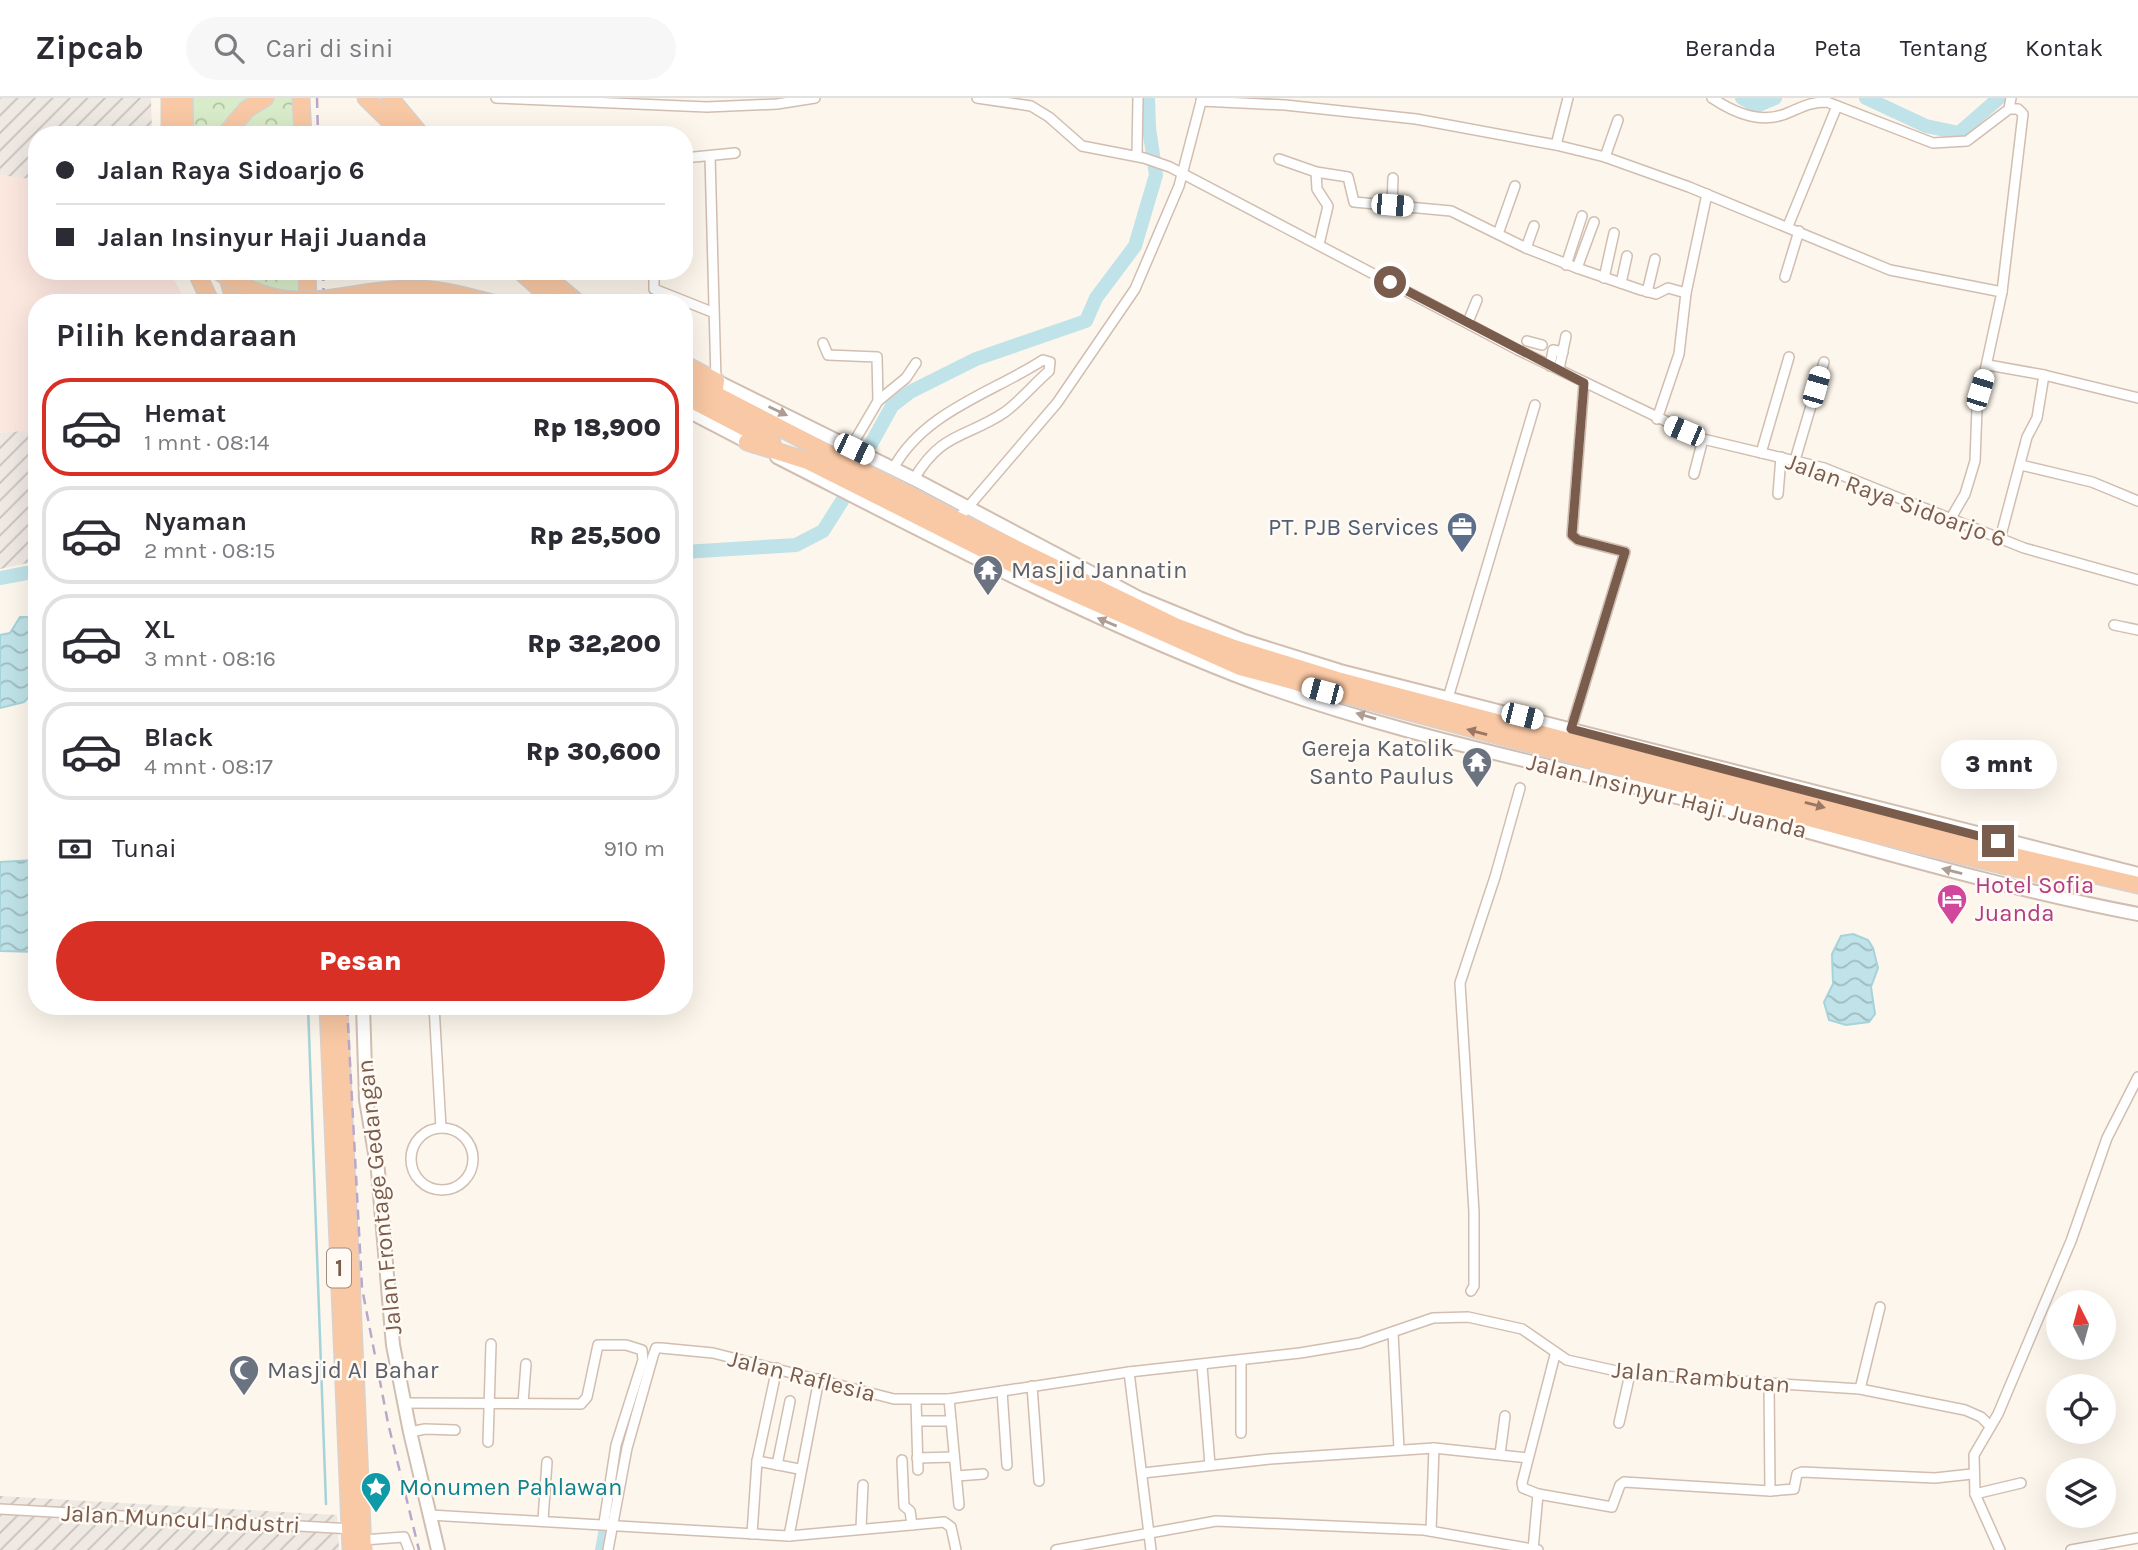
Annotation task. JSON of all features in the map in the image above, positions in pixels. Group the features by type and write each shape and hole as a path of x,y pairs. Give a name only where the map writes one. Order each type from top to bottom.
{"highway":[{"path":"170,98 178,126"},
{"path":"181,126 184,98"},
{"path":"233,126 247,109 265,98"},
{"path":"302,98 303,126"},
{"path":"366,98 395,126"},
{"path":"390,98 413,126"},
{"path":"233,280 255,294"},
{"path":"530,280 546,294"},
{"path":"551,280 567,294"},
{"path":"366,294 406,289 460,294"},
{"name":"Jalan Insinyur Haji Juanda","path":"693,370 841,462 930,497 962,514 1041,577 1234,648 2116,876 2138,885"},
{"path":"693,379 711,381"},
{"path":"693,401 808,461"},
{"name":"Jalan Insinyur Haji Juanda","path":"747,442 808,461 841,462"},
{"name":"Jalan Insinyur Haji Juanda","path":"841,462 867,498 1240,667 1876,843 2019,879 2063,880 2138,895"},
{"path":"2060,897 2063,880"},
{"name":"1","path":"329,1015 358,1539"},
{"name":"1","path":"339,1015 358,1539"}],"street":[{"path":"498,98 707,107 777,104 815,98"},
{"name":"Jalan Raya Sidoarjo 6","path":"977,98 1031,106 1049,117 1082,146 1141,157 1170,167 1524,353 1703,439 1795,460 1951,517 2000,539 2079,566 2138,580"},
{"path":"1138,98 1141,157"},
{"path":"1556,145 1568,98"},
{"path":"1712,98 1728,108 1766,120 1811,102 1837,106 1933,143 1967,141 2016,110"},
{"path":"1951,517 1965,494 1975,461 1977,408 1988,365 2023,117 2016,110 2011,98"},
{"path":"962,514 1057,403 1135,289 1183,175 1201,99 1416,119 1556,145 1605,157 1707,194 1788,226 1857,259 1890,270 1997,291"},
{"path":"1788,226 1837,106"},
{"path":"1605,157 1618,120"},
{"path":"693,157 735,153"},
{"path":"709,156 711,381"},
{"path":"1279,159 1316,172 1349,178 1352,202 1451,211 1566,265 1647,292 1656,294 1668,288 1686,293"},
{"path":"1316,172 1317,189 1328,206 1319,244"},
{"path":"1392,205 1393,178"},
{"path":"1498,234 1515,186"},
{"path":"1657,419 1674,376 1686,293 1707,194"},
{"path":"1566,265 1582,216"},
{"path":"1577,268 1594,222"},
{"path":"1527,248 1534,226"},
{"path":"1785,277 1799,231"},
{"path":"1604,278 1614,233"},
{"path":"1621,283 1627,256"},
{"path":"1647,292 1655,259"},
{"path":"654,280 654,289 667,294"},
{"path":"1468,323 1477,300"},
{"path":"693,304 712,312"},
{"path":"1555,367 1563,352 1566,336"},
{"path":"823,343 828,355 877,357 877,401"},
{"path":"1524,353 1535,343"},
{"path":"1761,453 1789,357"},
{"path":"893,468 915,438 934,421 1043,360 1050,362 1049,371 1007,411 950,439 929,457 914,479"},
{"path":"1795,460 1824,362"},
{"path":"841,462 877,401 906,378 916,363"},
{"path":"1988,365 2045,375 2138,398"},
{"path":"2000,539 2027,437 2037,418 2045,375"},
{"path":"1571,729 1625,552 1578,540 1572,535 1584,383"},
{"path":"1448,698 1535,405"},
{"name":"Jalan Insinyur Haji Juanda","path":"693,414 747,442 841,462 872,458 914,479 930,497"},
{"path":"1695,474 1703,439"},
{"path":"1778,494 1781,457"},
{"path":"2021,465 2092,482 2138,501"},
{"name":"Jalan Insinyur Haji Juanda","path":"962,514 1162,608 1339,676 1448,698 1571,729 2116,876 2138,874"},
{"path":"2114,625 2138,631"},
{"path":"1471,1291 1474,1286 1474,1212 1460,983 1495,877 1520,789"},
{"name":"Jalan Insinyur Haji Juanda","path":"2019,879 2060,897 2138,914"},
{"name":"Jalan Frontage Gedangan","path":"363,1015 366,1100 378,1171 393,1345 438,1550"},
{"path":"435,1015 441,1128"},
{"path":"2000,1550 1975,1494 1972,1474 1974,1455 1990,1426 2071,1241 2107,1138 2138,1077"},
{"path":"441,1128 463,1136 473,1157 466,1179 446,1190 424,1184 411,1165 412,1153 420,1137 441,1128"},
{"path":"1860,1389 1880,1307"},
{"name":"Jalan Rambutan","path":"1129,1372 1202,1366 1322,1350 1393,1333 1433,1318 1484,1319 1522,1329 1555,1355 1630,1374 1860,1389 1965,1410 1981,1417 1990,1426"},
{"path":"1393,1333 1399,1449"},
{"path":"488,1442 491,1344"},
{"path":"404,1403 583,1403 587,1397 598,1345 638,1347 642,1350 643,1360 621,1446"},
{"name":"Jalan Raflesia","path":"608,1550 608,1524 621,1446 656,1348 687,1348 777,1368 887,1398 916,1400 949,1399 1129,1372"},
{"path":"1555,1355 1522,1486 1538,1494 1612,1507 1620,1485 1624,1482 1770,1491 1793,1489 1796,1486 1797,1474 1802,1472 1935,1478 1972,1474"},
{"path":"1241,1360 1241,1433"},
{"path":"523,1403 526,1364"},
{"path":"1202,1366 1210,1465"},
{"path":"752,1534 757,1461 777,1368"},
{"path":"1129,1372 1151,1550"},
{"path":"1619,1423 1630,1374"},
{"path":"789,1536 799,1469 819,1379"},
{"path":"1769,1383 1770,1491"},
{"path":"1032,1386 1039,1480"},
{"path":"1002,1391 1007,1465"},
{"path":"949,1399 959,1505"},
{"path":"916,1400 918,1470"},
{"path":"777,1465 790,1402"},
{"path":"1500,1454 1505,1416"},
{"path":"917,1421 951,1421"},
{"path":"410,1432 455,1430"},
{"path":"1143,1474 1210,1465 1399,1449 1434,1448 1528,1458"},
{"path":"1431,1531 1434,1448"},
{"path":"917,1458 954,1457"},
{"path":"902,1460 904,1506 910,1511 912,1525"},
{"path":"757,1461 799,1469"},
{"path":"543,1520 547,1462"},
{"path":"957,1476 983,1474"},
{"path":"1975,1494 2021,1483"},
{"path":"861,1528 863,1485"},
{"path":"1056,1550 1216,1521 1431,1531 1535,1550 1538,1494"},
{"name":"Jalan Muncul Industri","path":"0,1509 358,1539 404,1537 409,1550"},
{"path":"430,1515 789,1536 861,1528 948,1524 956,1550"},
{"path":"2072,1550 2138,1538"}],"shaded area":[{"path":"0,98 151,98 152,126 28,126 28,179 0,175"},
{"path":"0,175 28,179 28,280 174,280 182,294 28,294 28,431 0,433"},
{"path":"28,430 28,563 0,569 0,433"},
{"path":"0,1496 337,1515 339,1550 0,1550"}],"green space":[{"path":"186,98 296,98 297,126 188,126"},
{"path":"222,280 301,280 302,294 230,294"}],"water":[{"path":"20,617 28,618 28,698 24,702 0,708 0,635 10,633"},
{"path":"28,860 28,952 0,951 0,862"},
{"path":"1853,934 1868,940 1873,948 1878,968 1871,987 1875,1014 1869,1022 1846,1025 1829,1020 1824,1002 1833,984 1832,954 1841,936"}],"waterway":[{"path":"871,444 892,406 910,392 976,359 1086,321 1096,298 1135,246 1156,175 1149,128 1148,98"},
{"path":"1742,98 1756,106 1775,98"},
{"path":"1866,98 1926,126 1959,133 1999,98"},
{"path":"693,551 796,545 823,531 842,501"},
{"path":"0,578 28,573"},
{"path":"308,1015 326,1504"},
{"path":"615,1475 624,1428"},
{"path":"602,1550 609,1512"}],"railway":[{"path":"317,98 318,126"},
{"path":"323,280 324,294"},
{"path":"347,1015 362,1288 388,1423 419,1550"}],"place":[{"name":"PT. PJB Services","path":"1462,554"},
{"name":"Masjid Jannatin","path":"988,597"},
{"name":"Gereja Katolik Santo Paulus","path":"1477,789"},
{"name":"Hotel Sofia Juanda","path":"1952,926"},
{"name":"Masjid Al Bahar","path":"244,1397"},
{"name":"Monumen Pahlawan","path":"376,1514"}],"route":[{"path":"1390,282 1584,383 1572,535 1578,540 1625,552 1571,729 1909,815 1998,841"}]}
